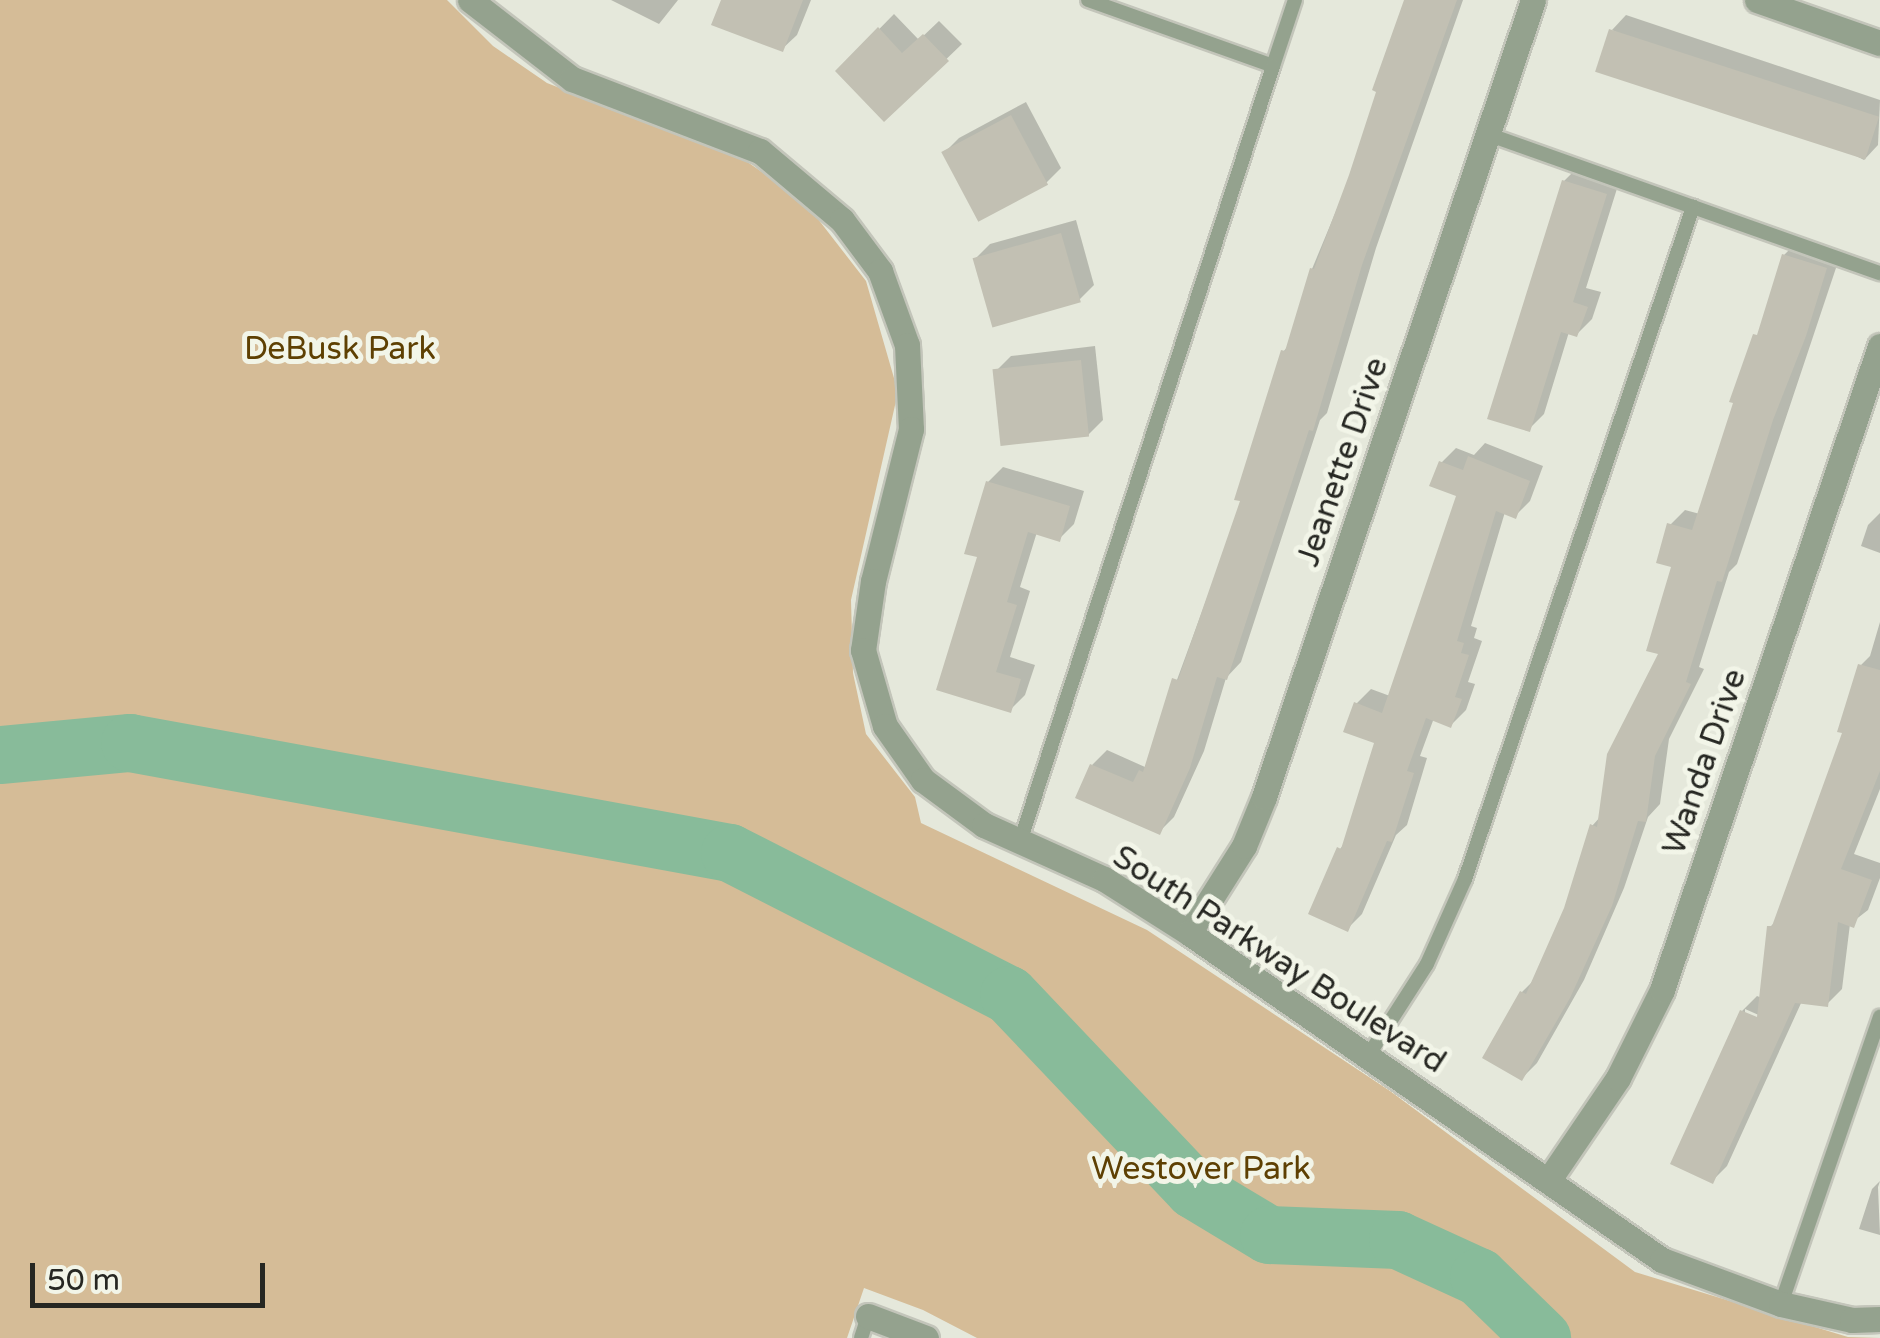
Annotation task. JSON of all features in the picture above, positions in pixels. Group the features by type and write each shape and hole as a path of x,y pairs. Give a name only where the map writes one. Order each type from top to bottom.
{"street":[{"name":"South Parkway Boulevard","path":"470,0 572,79 760,150 842,220 880,271 906,345 911,429 873,581 863,650 885,726 923,780 984,825 1104,879 1189,933 1550,1178 1662,1260 1780,1304 1852,1320 1880,1319"},
{"name":"Jeanette Drive","path":"1189,933 1244,846 1264,798 1533,0"},
{"path":"1757,0 1880,42"},
{"name":"Wanda Drive","path":"1550,1178 1618,1078 1662,990 1880,346"},
{"path":"865,1327 926,1338"}],"lane":[{"path":"1088,0 1274,66"},
{"path":"1020,842 1295,0"},
{"path":"1487,134 1880,273"},
{"path":"1368,1056 1427,964 1465,879 1693,207"},
{"path":"1780,1304 1880,1017"}],"green space":[{"path":"0,0 447,0 493,46 547,83 746,161 804,201 866,281 898,392 851,600 853,673 866,734 915,797 921,823 1147,930 1390,1091 1635,1272 1848,1337 1880,1338 977,1338 923,1310 864,1288 847,1338 0,1338"}],"building":[{"path":"721,0 803,0 783,52 711,25"},
{"path":"1404,0 1457,0 1362,265 1313,431 1309,430 1227,680 1217,677 1190,768 1160,835 1075,798 1090,764 1133,782 1139,770 1143,772 1172,678 1178,680 1240,501 1234,500 1281,350 1285,351 1310,268 1314,269 1349,175 1376,92 1372,90"},
{"path":"878,27 902,53 923,34 949,61 884,122 835,71"},
{"path":"1609,29 1879,117 1865,160 1595,72"},
{"path":"1011,115 1048,185 978,222 941,152"},
{"path":"1562,180 1607,194 1573,302 1588,307 1577,337 1561,332 1530,432 1487,419"},
{"path":"1061,233 1081,302 992,328 973,258"},
{"path":"1782,254 1827,268 1806,336 1773,420 1722,582 1717,581 1686,682 1691,684 1655,756 1646,822 1638,821 1612,906 1570,998 1522,1081 1482,1058 1520,991 1526,994 1564,908 1590,824 1597,827 1607,754 1658,654 1646,651 1671,567 1656,563 1667,523 1692,530 1733,403 1729,402 1753,334 1757,335"},
{"path":"1081,360 1089,437 1001,446 992,369"},
{"path":"1468,456 1530,481 1516,519 1496,511 1457,641 1464,643 1461,653 1469,655 1455,697 1462,699 1451,728 1426,718 1407,771 1414,773 1392,842 1387,841 1348,932 1308,914 1337,847 1341,849 1374,743 1343,732 1354,702 1382,713 1456,496 1429,486 1439,461 1463,470"},
{"path":"986,481 1070,506 1060,542 1028,532 1007,602 1017,605 996,672 1021,679 1011,713 936,690 977,557 964,554"},
{"path":"1858,664 1880,670 1880,771 1841,869 1872,880 1854,928 1838,922 1828,1007 1795,1003 1713,1184 1670,1164 1740,1010 1757,1017 1767,926 1772,926 1842,733 1837,732"}],"waterway":[{"path":"0,755 130,743 730,853 1009,995 1194,1190 1269,1235 1398,1240 1479,1277 1542,1338"}],"park label":[{"name":"DeBusk Park","path":"340,349"},
{"name":"Westover Park","path":"1201,1169"}]}
